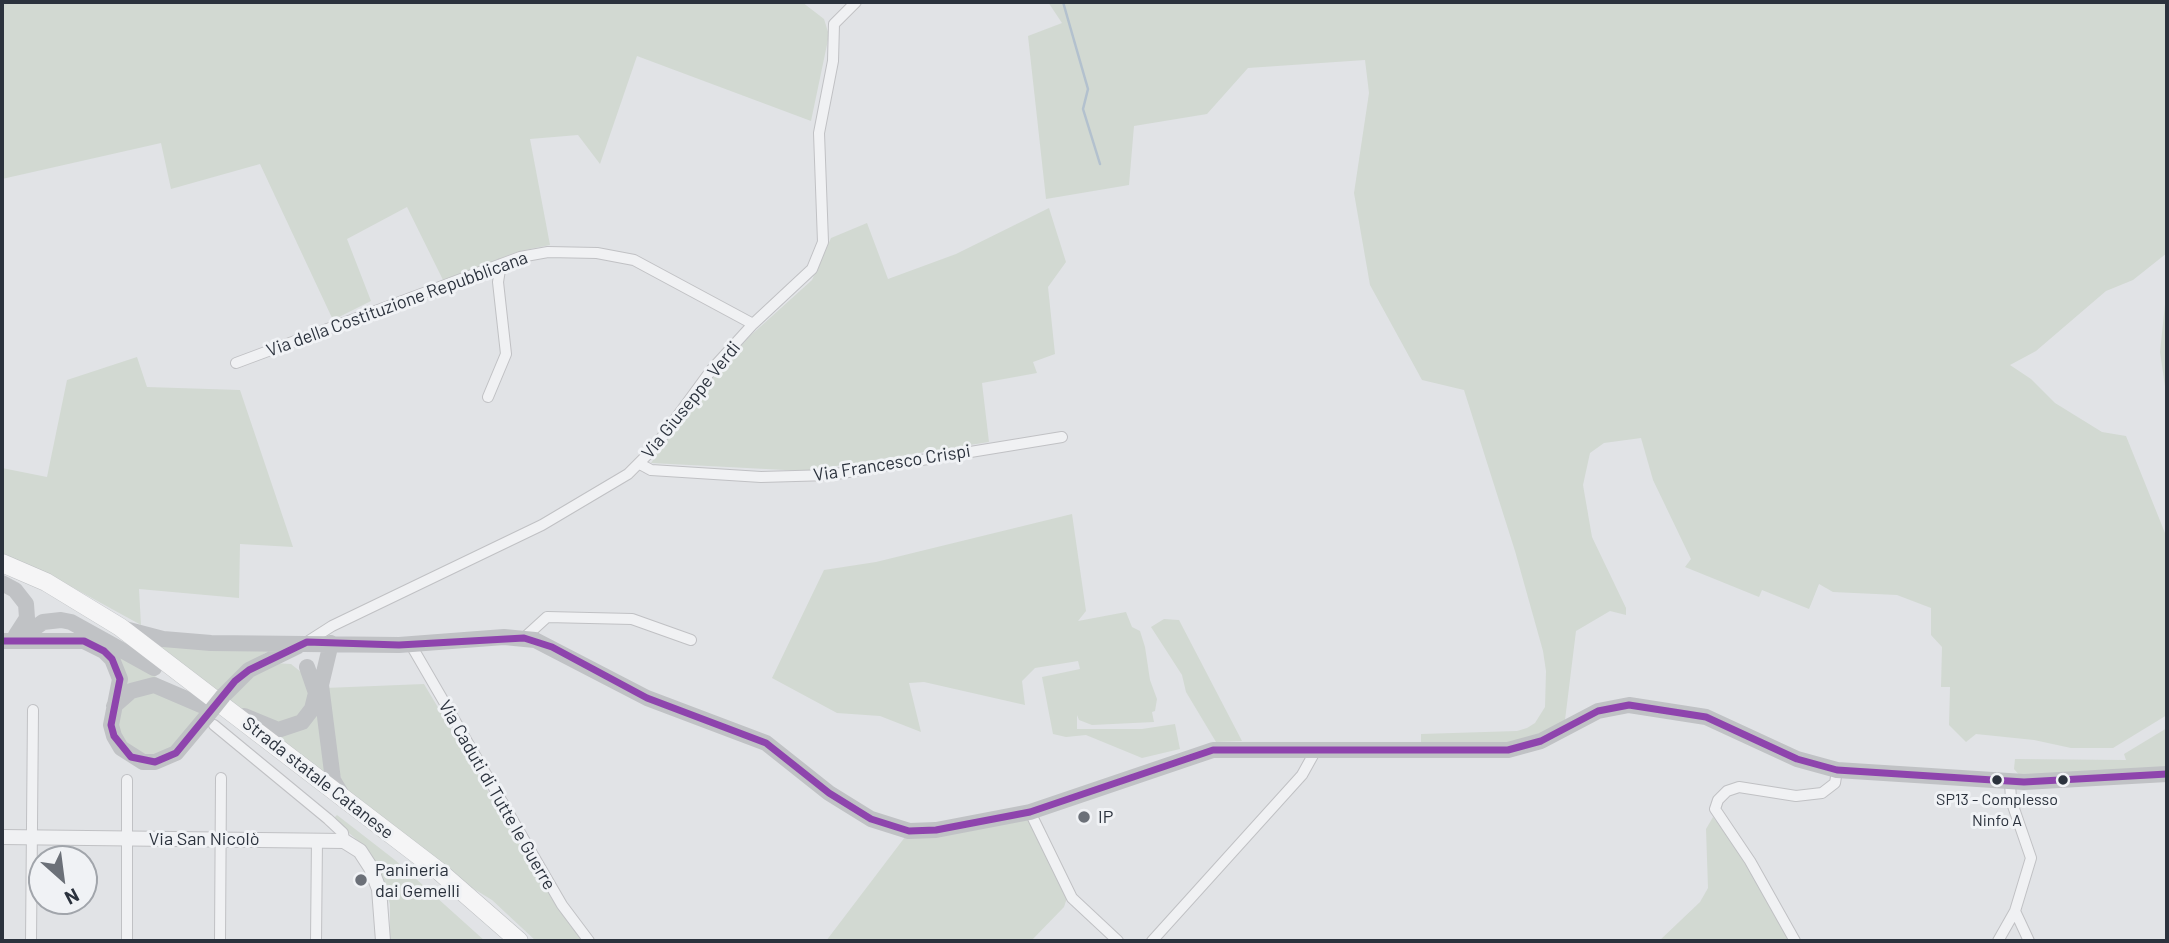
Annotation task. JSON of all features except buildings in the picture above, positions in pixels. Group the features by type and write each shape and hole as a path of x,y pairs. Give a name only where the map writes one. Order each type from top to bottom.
{"main road":[{"name":"Strada statale Catanese","path":"2,563 46,582 120,627 215,710 432,878 504,941"},
{"name":"Strada statale Catanese","path":"2,574 79,613 154,668 342,795 440,872 519,941"},
{"path":"2,583 15,590 26,604 27,618 11,639"},
{"path":"11,639 43,622 71,622 154,668"},
{"path":"120,627 163,639 211,643 411,645 524,638 552,647 647,698 766,743 829,793 890,827 936,830 1030,812 1213,750 1522,748 1598,711 1629,705 1706,717 1797,759 1837,770 2010,782 2167,774"},
{"path":"11,639 84,641 104,651 112,659 120,679 111,725 114,736 121,748 143,762 155,762 176,753 249,670 307,642"},
{"path":"331,643 321,685 333,780 342,795"},
{"path":"279,654 301,661 321,685"},
{"path":"114,706 131,691 154,685 215,710 270,728 295,726 308,716 315,701 314,684 307,667"}],"street":[{"name":"Via Giuseppe Verdi","path":"307,642 332,626 542,525 628,474 640,464 712,369 752,324 793,289 819,256 823,242 818,133 834,61 834,24 856,2"},
{"name":"Via della Costituzione Repubblicana","path":"236,363 501,264 548,252 618,256 692,289 752,324"},
{"path":"488,397 506,354 498,282 501,264"},
{"name":"Via Francesco Crispi","path":"640,464 651,470 761,477 830,475 1062,437"},
{"path":"524,638 547,617 632,619 691,640"},
{"path":"331,643 332,626"},
{"name":"Via Caduti di Tutte le Guerre","path":"411,645 562,905 589,941"},
{"path":"31,941 33,710"},
{"path":"215,710 286,786 343,833 344,841 365,858 379,888 383,941"},
{"path":"1152,941 1301,775 1317,748"},
{"path":"1795,941 1751,860 1715,809 1718,800 1727,792 1740,787 1796,796 1822,793 1835,783 1837,770"},
{"path":"220,941 221,778"},
{"path":"127,780 127,941"},
{"path":"1998,941 2015,911 2031,858 2011,800 2010,782"},
{"path":"1030,812 1072,898 1118,941"},
{"name":"Via San Nicolò","path":"2,837 344,841"},
{"path":"316,941 317,839"},
{"path":"2015,911 2029,941"}],"shaded area":[{"path":"2,2 802,2 824,19 829,35 811,121 637,56 600,164 578,135 530,139 550,245 520,251 443,280 407,207 347,239 371,301 333,320 260,164 171,189 161,143 2,179"},
{"path":"1048,2 2167,2 2167,253 2133,280 2106,291 2036,351 2010,365 2031,379 2055,403 2102,432 2126,436 2167,538 2167,715 2113,748 2071,748 2034,740 1976,734 1966,742 1949,725 1950,687 1941,687 1942,647 1931,635 1931,608 1897,595 1833,592 1819,584 1809,609 1762,590 1759,597 1685,567 1691,559 1653,480 1641,438 1604,443 1590,453 1583,485 1592,537 1626,608 1626,615 1610,611 1576,631 1565,720 1537,736 1514,743 1421,745 1421,734 1517,731 1527,728 1535,723 1545,707 1546,671 1515,551 1464,390 1422,380 1370,285 1354,193 1369,93 1365,60 1248,68 1207,114 1134,126 1129,185 1046,199 1028,36 1062,23"},
{"path":"1049,208 1066,262 1048,287 1055,354 1033,362 1037,373 982,383 989,442 804,471 651,463 707,383 750,336 812,280 831,238 867,223 888,279 956,254"},
{"path":"2167,285 2167,400 2160,352"},
{"path":"137,357 147,387 240,390 293,547 240,544 239,598 139,589 141,625 50,575 2,553 2,468 47,477 67,380"},
{"path":"1072,514 1086,611 1078,621 1126,612 1132,627 1140,631 1150,680 1157,699 1155,711 1152,712 1154,722 1092,725 1079,720 1077,715 1077,729 1142,729 1175,724 1180,749 1142,758 1086,735 1066,737 1053,734 1042,677 1080,669 1078,661 1035,668 1022,681 1025,705 924,682 909,683 921,732 880,716 837,713 772,678 824,570 876,562"},
{"path":"1164,619 1179,620 1242,741 1216,742 1186,692 1182,675 1151,627"},
{"path":"154,645 284,647 265,653 245,666 218,692"},
{"path":"125,656 162,681 123,692 117,658"},
{"path":"273,663 291,664 306,676 312,693 298,721 266,724 228,700 236,688"},
{"path":"424,684 557,907 582,941 536,941 492,900 461,881 342,786 325,688"},
{"path":"145,689 202,712 177,746 152,757 128,748 117,725 121,706"},
{"path":"316,709 329,777 268,731"},
{"path":"2167,728 2167,767 2020,776 2014,769 2015,759 2126,760 2124,754"},
{"path":"337,815 395,860 485,941 390,941 390,904 380,877 364,846 333,819"},
{"path":"1713,817 1749,865 1790,941 1659,941 1700,902 1708,888 1706,829"},
{"path":"1023,818 1031,822 1067,898 1064,907 1031,941 826,941 905,837 938,837"}],"waterway":[{"path":"1063,2 1088,89 1083,109 1100,164"}],"transit line":[{"path":"2,641 84,641 104,651 112,659 120,679 111,725 114,736 131,757 155,762 176,753 235,681 249,670 307,642 399,645 524,638 552,647 647,698 766,743 829,793 871,819 909,831 936,830 1030,812 1213,750 1508,750 1541,741 1598,711 1629,705 1706,717 1797,759 1837,770 2024,782 2167,774"}],"place":[{"name":"SP13 - Complesso Ninfo A","path":"1997,780"},
{"name":"IP","path":"1084,817"},
{"name":"Panineria dai Gemelli","path":"361,880"}]}
